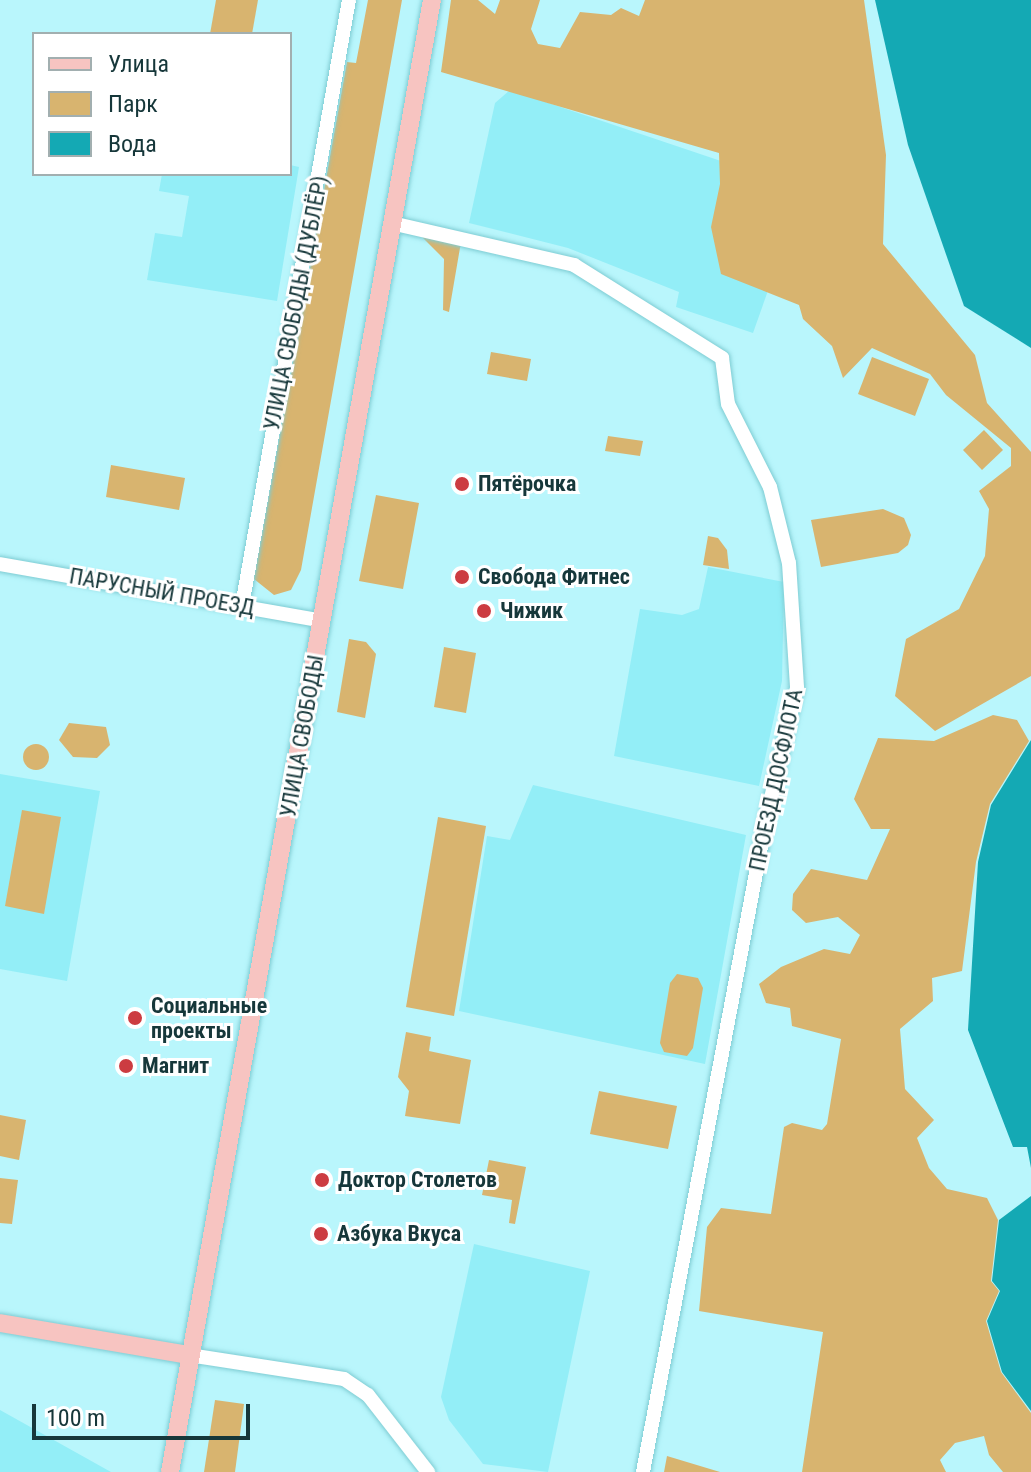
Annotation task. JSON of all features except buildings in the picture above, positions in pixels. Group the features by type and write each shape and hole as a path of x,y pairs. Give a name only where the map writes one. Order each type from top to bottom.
{"main road":[{"name":"УЛИЦА СВОБОДЫ","path":"170,1472 432,0"},
{"path":"0,1323 189,1355"}],"street":[{"name":"УЛИЦА СВОБОДЫ (ДУБЛЁР)","path":"242,606 349,0"},
{"name":"ПРОЕЗД ДОСФЛОТА","path":"391,223 574,265 722,358 728,404 770,487 789,563 797,688 767,815 643,1472"},
{"name":"ПАРУСНЫЙ ПРОЕЗД","path":"0,564 323,621"},
{"path":"189,1355 344,1379 368,1395 428,1472"}],"shaded area":[{"path":"510,90 804,189 753,333 676,307 679,292 568,248 469,223 495,103"},
{"path":"292,165 299,167 277,301 147,280 155,233 182,237 189,196 159,191 162,176 292,176"},
{"path":"708,567 784,582 782,681 759,786 614,756 640,609 682,615 699,609"},
{"path":"0,774 100,791 67,981 0,969"},
{"path":"533,785 746,835 705,1064 459,1011 487,836 510,840"},
{"path":"474,1244 590,1271 548,1472 483,1464 449,1420 441,1397"},
{"path":"0,1410 111,1472 0,1472"}],"green space":[{"path":"216,0 258,0 252,32 210,32"},
{"path":"368,0 402,0 301,570 291,590 274,595 254,579 347,62 356,63"},
{"path":"451,0 478,0 495,14 500,0 540,0 531,29 538,44 560,48 580,12 611,15 621,8 639,16 645,0 864,0 886,155 883,244 975,355 987,403 1031,452 1031,676 935,731 895,696 906,639 959,609 985,556 989,509 979,491 1011,466 1011,448 946,395 930,374 872,348 843,378 832,346 803,319 799,305 721,274 711,227 720,184 719,153 441,72"},
{"path":"421,236 461,242 449,312 443,310 444,259"},
{"path":"491,352 531,359 527,381 487,374"},
{"path":"872,357 929,379 915,416 858,394"},
{"path":"984,430 1003,450 982,470 963,450"},
{"path":"608,436 643,441 640,456 605,451"},
{"path":"111,465 185,478 179,510 106,497"},
{"path":"376,495 419,503 403,589 359,581"},
{"path":"883,509 904,518 911,535 908,545 898,553 821,567 811,520"},
{"path":"708,536 718,538 727,550 729,569 703,565"},
{"path":"349,639 366,642 376,654 365,718 337,712"},
{"path":"444,647 476,653 466,713 434,707"},
{"path":"993,715 1017,720 1029,741 990,804 976,862 962,971 932,978 933,1001 900,1029 905,1089 934,1120 917,1138 929,1168 947,1189 987,1198 998,1220 991,1281 999,1291 986,1321 1001,1372 1031,1413 1031,1472 1003,1472 989,1455 984,1436 955,1443 940,1460 946,1472 802,1472 823,1332 699,1311 707,1227 721,1208 771,1214 784,1127 792,1123 822,1130 827,1124 841,1039 792,1026 790,1008 766,1003 759,984 781,967 824,949 850,954 860,935 838,917 806,923 792,910 793,894 811,869 867,880 890,829 871,829 854,799 878,738 934,741"},
{"path":"69,723 106,727 110,745 97,758 73,757 59,740"},
{"path":"36,744 45,748 49,757 45,766 36,770 27,766 23,757 27,748"},
{"path":"22,810 61,817 44,914 5,906"},
{"path":"438,817 486,826 454,1016 406,1007"},
{"path":"677,974 698,978 703,988 693,1048 687,1056 664,1052 660,1043 670,983"},
{"path":"406,1032 431,1037 429,1051 471,1060 460,1124 405,1116 409,1091 398,1077"},
{"path":"599,1091 677,1106 668,1149 590,1134"},
{"path":"0,1115 26,1120 19,1160 0,1156"},
{"path":"489,1160 526,1167 515,1224 509,1223 512,1200 482,1195"},
{"path":"0,1178 18,1180 12,1224 0,1223"},
{"path":"215,1400 244,1404 235,1472 204,1472"},
{"path":"667,1456 720,1472 664,1472"}],"water":[{"path":"875,0 1031,0 1031,348 964,306 908,145"},
{"path":"1031,740 1031,1168 1027,1147 1013,1147 968,1030 978,862 991,805"},
{"path":"1031,1196 1031,1411 1002,1372 987,1321 1000,1291 992,1281 999,1220"}],"place":[{"name":"Пятёрочка","path":"462,484"},
{"name":"Свобода Фитнес","path":"462,577"},
{"name":"Чижик","path":"484,611"},
{"name":"Социальные проекты","path":"135,1018"},
{"name":"Магнит","path":"126,1066"},
{"name":"Доктор Столетов","path":"322,1180"},
{"name":"Азбука Вкуса","path":"321,1234"}]}
